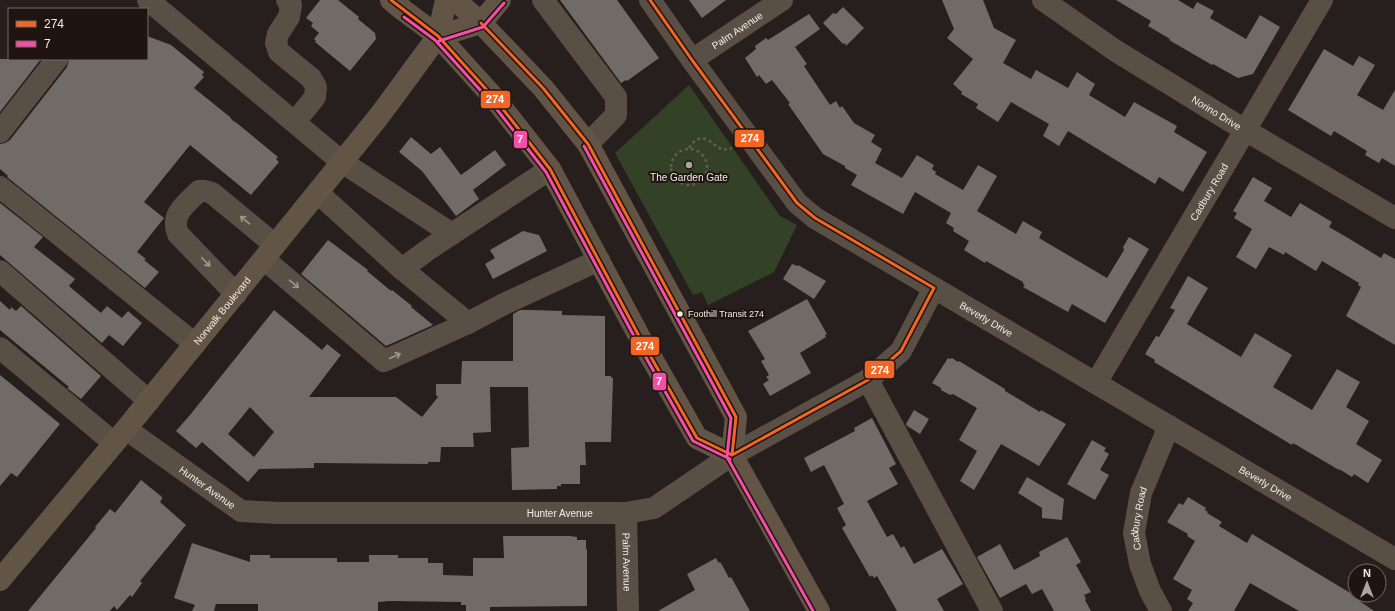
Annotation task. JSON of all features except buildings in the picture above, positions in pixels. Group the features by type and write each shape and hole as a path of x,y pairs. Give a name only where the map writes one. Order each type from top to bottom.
{"main road":[{"path":"391,0 438,36 495,99 550,169 639,336 697,438 732,455 819,611"},
{"path":"438,36 446,0"},
{"path":"455,0 481,23 543,88 588,144 736,417 732,455"},
{"path":"438,36 481,23 500,0"},
{"name":"Norwalk Boulevard","path":"1,576 149,401 318,193 380,116 438,36"}],"street":[{"path":"287,0 291,5 289,17 278,34 276,43 279,52 311,78 316,87 315,97 295,122"},
{"path":"543,0 616,97 616,116 588,144"},
{"name":"Beverly Drive","path":"650,0 692,60 797,202 815,218 1395,559"},
{"name":"Palm Avenue","path":"692,60 782,0"},
{"name":"Norino Drive","path":"1043,0 1116,51 1245,130 1395,218"},
{"name":"Cadbury Road","path":"1096,383 1322,0"},
{"path":"163,4 342,162 452,234"},
{"path":"0,132 56,60"},
{"path":"402,269 429,249 550,169"},
{"path":"0,187 195,344"},
{"path":"236,294 178,234 175,224 176,218 180,211 199,191 212,193 269,252 384,361 468,323 504,304 598,260"},
{"path":"318,193 402,269 468,323"},
{"path":"0,271 149,401"},
{"name":"Hunter Avenue","path":"0,348 120,436 241,511 279,513 626,513 654,508 732,455 868,380 901,351 934,288"},
{"path":"868,380 992,611"},
{"name":"Cadbury Road","path":"1161,611 1150,591 1140,564 1134,533 1141,494 1169,426"},
{"name":"Palm Avenue","path":"626,513 628,611"}],"path":[{"path":"690,148 693,142 697,139 707,139 723,150 729,149 749,137"},
{"path":"690,148 701,152 707,163 707,169 706,174 698,183 686,185 676,180 672,175 670,162 677,152 690,148"}],"green space":[{"path":"689,85 780,216 797,225 774,272 708,305 702,292 693,295 615,153"}],"transit line":[{"name":"274","path":"391,0 438,36 495,99 550,169 639,336 697,438 732,455"},
{"name":"274","path":"650,0 797,203 815,218 934,288 901,351 868,380 732,455"},
{"name":"7","path":"439,41 483,27 504,3"},
{"name":"7","path":"404,17 435,40 491,102 546,172 635,338 693,441 730,459"},
{"name":"274","path":"481,23 543,88 588,144 736,417 732,455"},
{"name":"7","path":"584,146 731,418 727,457 813,611"}],"place":[{"name":"The Garden Gate","path":"689,165"},
{"name":"Foothill Transit 274","path":"680,314"}]}
